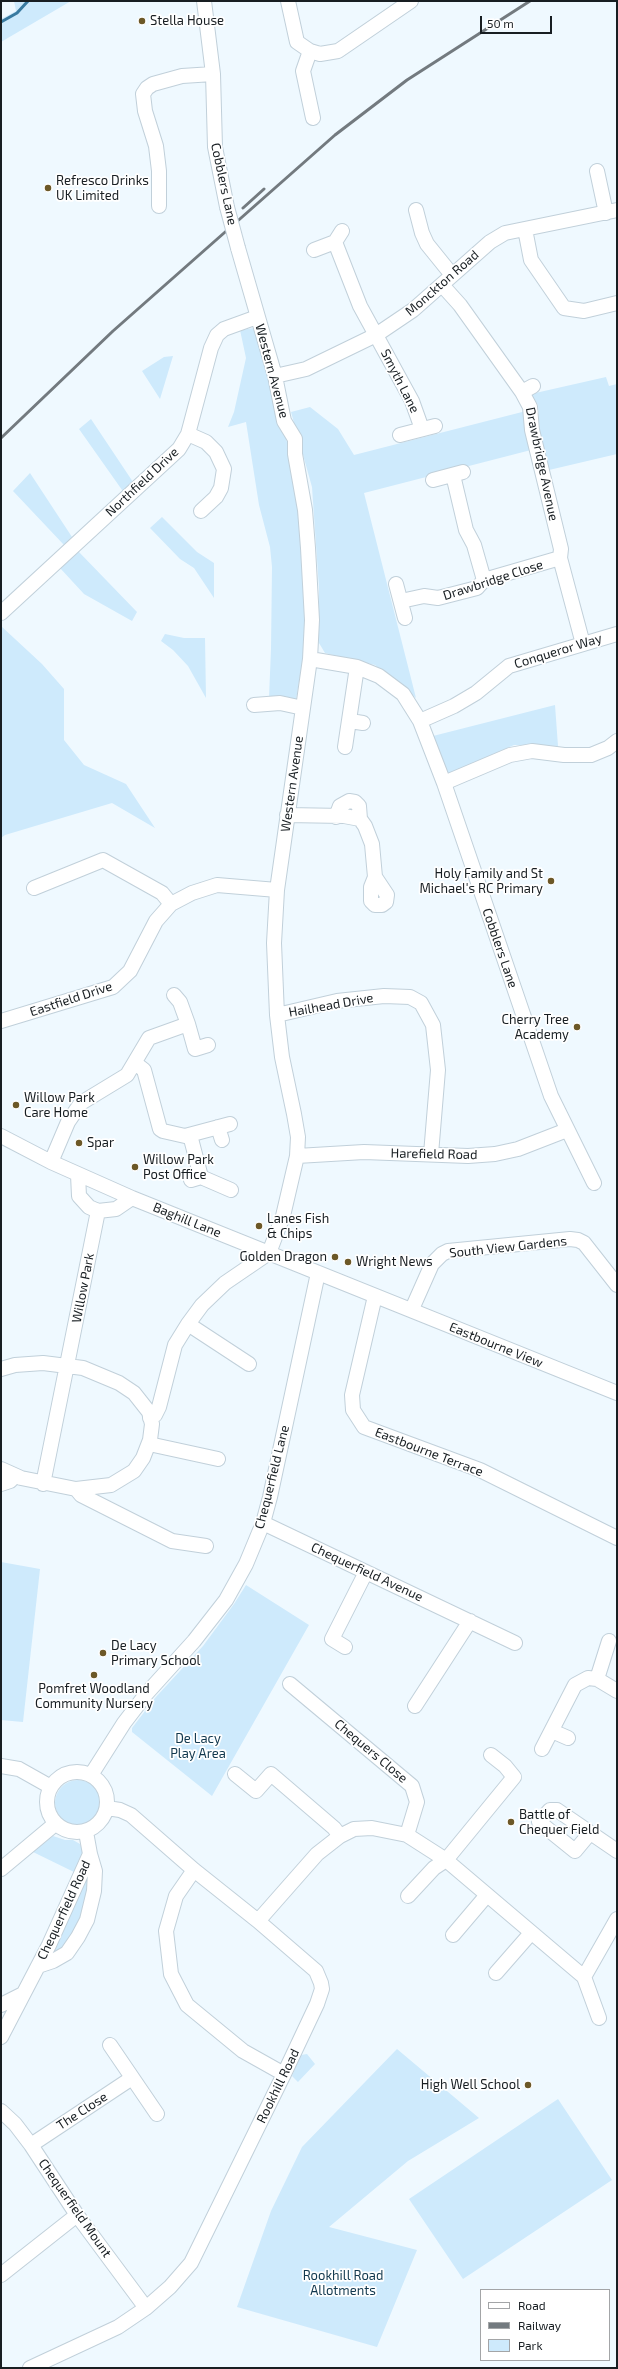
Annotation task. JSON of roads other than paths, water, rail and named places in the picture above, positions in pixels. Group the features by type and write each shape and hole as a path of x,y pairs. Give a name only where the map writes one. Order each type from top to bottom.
{"street":[{"name":"Cobblers Lane","path":"204,1 213,74 215,147 227,207 257,317"},
{"path":"288,1 293,34 297,42 310,51 320,54 338,52 411,1"},
{"path":"310,51 303,71 313,118"},
{"path":"159,206 159,176 156,146 145,111 143,94 147,88 153,84 182,76 213,74"},
{"path":"597,172 611,212"},
{"name":"Drawbridge Avenue","path":"416,210 422,233 427,244 460,305 527,389 532,430 560,550 560,558 583,644"},
{"name":"Monckton Road","path":"275,376 306,369 376,335 413,310 490,242 505,234 525,228 611,212"},
{"path":"525,228 531,260 564,308 584,311 617,303"},
{"name":"Smyth Lane","path":"314,250 338,236 360,306 412,401 429,427 400,435"},
{"name":"Western Avenue","path":"257,317 275,376 284,421 295,439 295,454 305,510 311,593 310,659 277,890 274,943 277,1015 282,1057 296,1122 297,1156 283,1216 269,1253"},
{"name":"Northfield Drive","path":"1,613 179,449 188,434 211,348 217,335 224,329 257,317"},
{"path":"188,434 206,442 216,452 224,469 221,488 216,497 201,511"},
{"path":"433,480 458,474 466,530 474,545 484,580"},
{"name":"Drawbridge Close","path":"401,601 424,596 438,598 477,588 484,580 560,558"},
{"path":"396,584 405,618"},
{"name":"Conqueror Way","path":"420,721 476,693 509,666 617,634"},
{"name":"Cobblers Lane","path":"310,659 357,667 390,683 403,694 420,721 444,782 551,1096 594,1183"},
{"path":"345,747 356,722 357,667"},
{"path":"254,705 280,703 303,708"},
{"path":"444,782 510,755 532,751 564,755 591,755 608,748 617,742"},
{"path":"287,815 360,819 366,826 372,844 375,877"},
{"path":"34,888 103,860 162,893 171,904"},
{"name":"Eastfield Drive","path":"1,1021 113,987 130,971 156,921 171,904 202,889 217,885 277,890"},
{"path":"174,995 180,1002 195,1049 208,1045"},
{"name":"Hailhead Drive","path":"277,1015 337,1001 384,996 410,997 421,1002 433,1025 438,1070 431,1154"},
{"path":"50,1162 68,1122 81,1103 127,1075 149,1038 188,1024"},
{"path":"135,1063 144,1070 160,1129 186,1136 224,1131"},
{"name":"Harefield Road","path":"297,1156 364,1152 468,1156 495,1154 518,1149 568,1130"},
{"path":"190,1135 196,1179 231,1190"},
{"name":"Baghill Lane","path":"1,1136 78,1175 375,1296"},
{"path":"78,1175 79,1196 89,1207 98,1211 116,1209 132,1198"},
{"name":"Willow Park","path":"43,1484 98,1211"},
{"name":"South View Gardens","path":"412,1309 432,1264 442,1254 448,1251 570,1239 578,1240 584,1244 617,1285"},
{"path":"150,1418 155,1415 159,1407 175,1345 188,1324 202,1305 225,1283 269,1253"},
{"name":"Chequerfield Lane","path":"91,1775 128,1717 147,1693 194,1641 226,1600 246,1564 263,1523 318,1273"},
{"name":"Eastbourne View","path":"375,1296 412,1309 481,1340 617,1393"},
{"name":"Eastbourne Terrace","path":"375,1296 352,1394 353,1410 364,1427 480,1470 617,1538"},
{"path":"188,1324 249,1364"},
{"path":"1,1369 15,1365 44,1363 83,1368 119,1383 134,1394 144,1404 152,1424 149,1444 143,1458 134,1471 111,1485 76,1489 43,1484 15,1476 1,1469"},
{"path":"149,1444 218,1459"},
{"path":"1,1484 10,1481 15,1476"},
{"path":"111,1485 114,1512"},
{"path":"76,1489 80,1495 172,1541 206,1546"},
{"name":"Chequerfield Avenue","path":"263,1523 515,1643"},
{"path":"345,1647 332,1639 366,1572"},
{"path":"415,1706 470,1621"},
{"path":"597,1680 609,1641"},
{"path":"542,1749 575,1685 588,1678 597,1680 617,1690"},
{"name":"Chequers Close","path":"290,1684 412,1786 417,1802 407,1835"},
{"path":"552,1731 568,1738"},
{"path":"408,1896 434,1868 446,1860 514,1777 491,1755"},
{"path":"1,1766 19,1769 51,1787"},
{"path":"82,1772 97,1779 106,1792 107,1808 101,1822 86,1832 76,1833 65,1830 56,1824 47,1806 51,1787 57,1780 69,1773 82,1772"},
{"path":"235,1774 256,1791 270,1774 334,1828 340,1836"},
{"name":"Rookhill Road","path":"30,2368 118,2327 146,2308 170,2287 191,2263 317,2004 322,1983 316,1972 258,1921 194,1870 131,1815 120,1810 107,1808"},
{"path":"1,1869 56,1824"},
{"path":"258,1921 317,1854 340,1836 354,1829 372,1828 407,1835 446,1860 584,1977 599,2018"},
{"name":"Chequerfield Road","path":"38,1966 53,1962 67,1953 87,1920 94,1891 95,1871 86,1832"},
{"path":"590,1833 617,1851"},
{"name":"Chequerfield Road","path":"1,2037 38,1966 90,1854"},
{"path":"194,1870 176,1896 166,1931 171,1974 187,2005 243,2051 284,2074"},
{"path":"453,1935 487,1896"},
{"path":"584,1977 617,1919"},
{"path":"496,1974 531,1933"},
{"path":"1,2005 24,1994"},
{"path":"110,2045 157,2114"},
{"name":"The Close","path":"31,2144 132,2078"},
{"name":"Chequerfield Mount","path":"1,2111 15,2124 31,2144 77,2215 146,2308"},
{"path":"1,2275 77,2215"}],"waterway":[{"path":"1,22 17,13 28,1"}],"railway":[{"path":"1,438 113,331 335,135 407,80 530,1"},
{"path":"243,208 264,189"}],"place":[{"name":"Stella House","path":"142,21"},
{"name":"Refresco Drinks UK Limited","path":"48,188"},
{"name":"Holy Family and St Michael's RC Primary","path":"551,881"},
{"name":"Cherry Tree Academy","path":"577,1027"},
{"name":"Willow Park Care Home","path":"16,1105"},
{"name":"Spar","path":"79,1143"},
{"name":"Willow Park Post Office","path":"135,1167"},
{"name":"Lanes Fish & Chips","path":"259,1226"},
{"name":"Golden Dragon","path":"335,1257"},
{"name":"Wright News","path":"348,1262"},
{"name":"De Lacy Primary School","path":"103,1653"},
{"name":"Pomfret Woodland Community Nursery","path":"94,1675"},
{"name":"Battle of Chequer Field","path":"511,1822"},
{"name":"High Well School","path":"528,2085"}],"park label":[{"name":"De Lacy Play Area","path":"198,1746"},
{"name":"Rookhill Road Allotments","path":"343,2284"}]}
